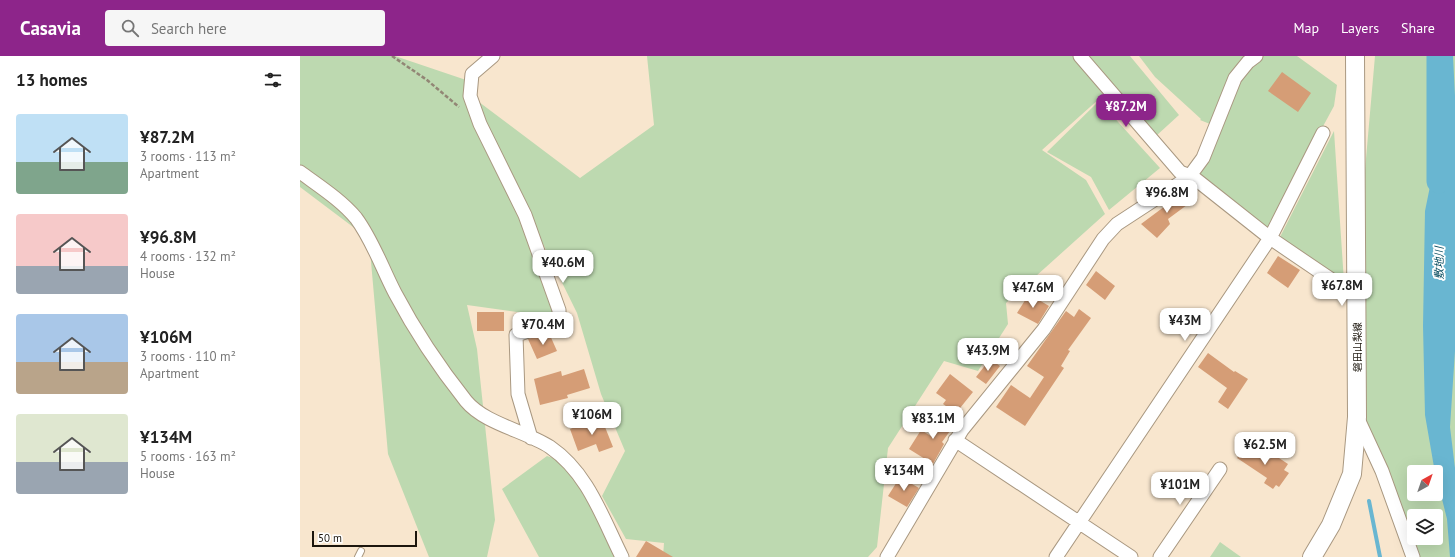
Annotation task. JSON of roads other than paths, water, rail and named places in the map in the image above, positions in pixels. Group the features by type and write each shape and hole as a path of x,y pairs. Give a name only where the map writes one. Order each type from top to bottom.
{"main road":[{"name":"磐田山梨線","path":"1312,557 1331,525 1352,474 1357,417 1355,56"}],"street":[{"path":"493,56 472,74 470,96 480,124 525,215 559,310 559,321 516,335 518,394 531,438"},
{"path":"1080,56 1180,172 1189,177 1193,177 1270,238 1357,297"},
{"path":"887,557 955,440 1044,329 1103,239 1117,224 1189,177 1203,158 1235,78 1248,62 1256,56"},
{"path":"1056,557 1270,238 1323,133"},
{"path":"300,172 332,196 355,218 369,239 388,280 415,331 468,403 482,414 550,447 571,464 586,482 622,557"},
{"path":"1357,417 1382,471 1413,557"},
{"path":"955,440 1131,557"},
{"path":"1160,557 1220,469"}],"water":[{"path":"1439,56 1453,56 1455,96 1455,351 1450,427 1455,468 1455,557 1450,557 1447,519 1442,501 1443,465 1434,465 1425,415 1423,326 1425,211 1438,147"}],"waterway":[{"name":"敷地川","path":"1439,56 1439,181"},
{"path":"1369,501 1380,557"}]}
